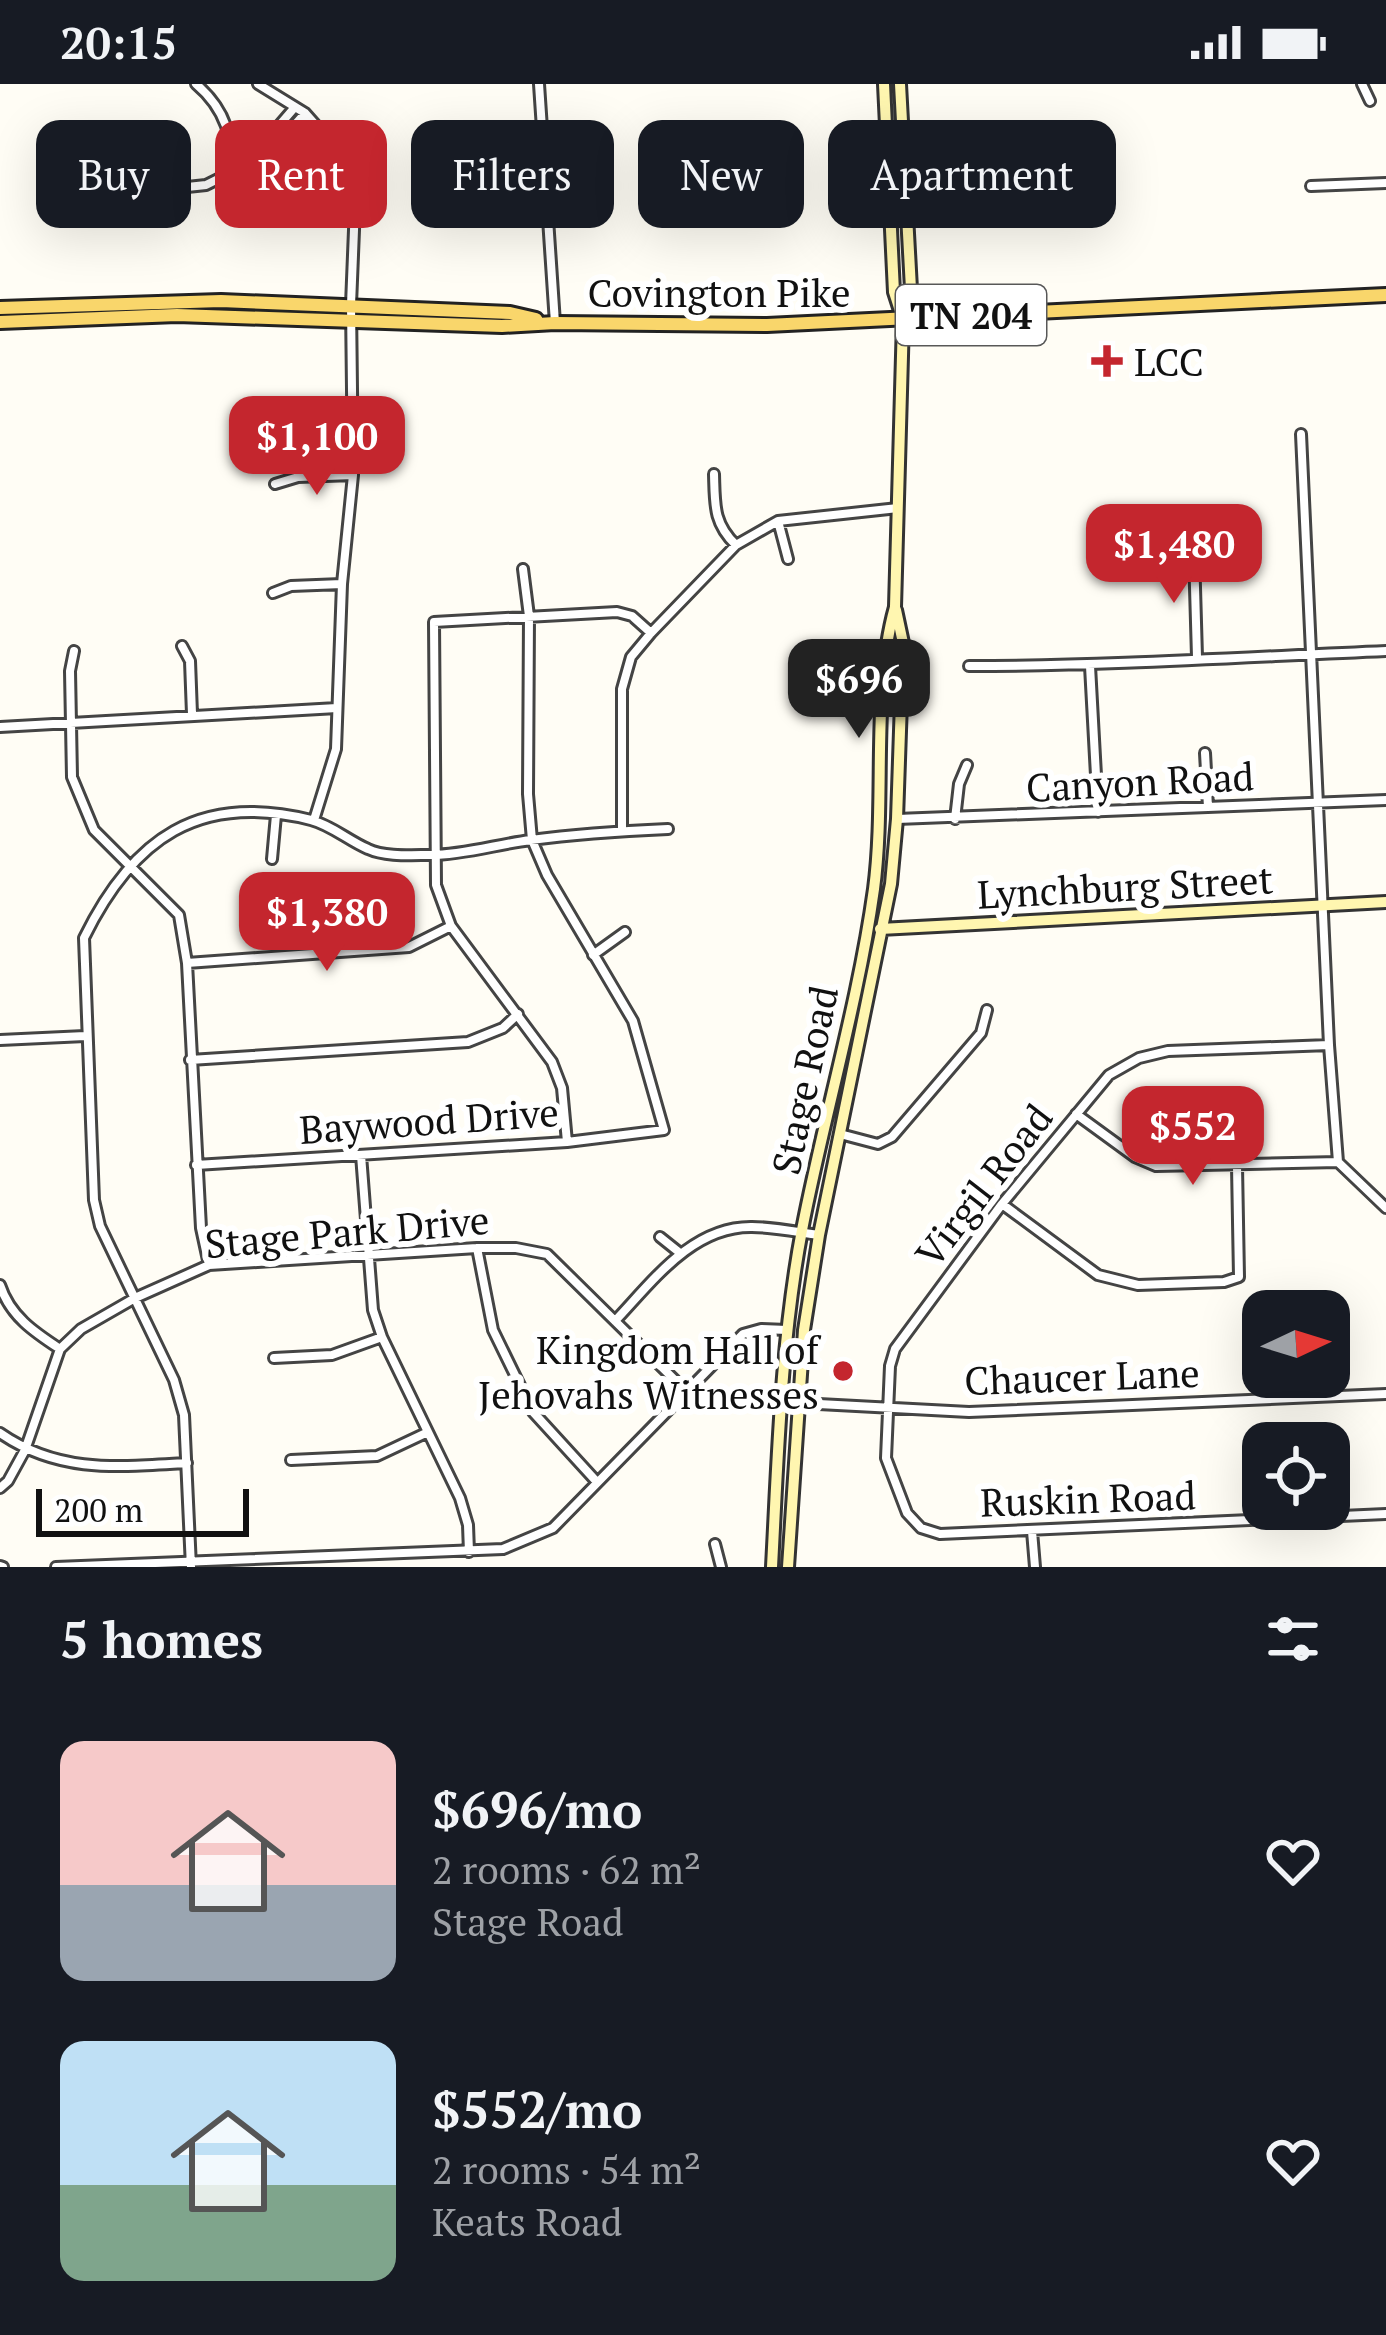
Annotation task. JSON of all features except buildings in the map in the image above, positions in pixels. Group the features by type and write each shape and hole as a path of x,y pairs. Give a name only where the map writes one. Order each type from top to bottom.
{"main road":[{"name":"Stage Road","path":"884,84 894,292 903,320"},
{"name":"Stage Road","path":"788,1567 797,1403 819,1234 884,930 898,819 903,643 895,607 903,320 910,289 900,84"},
{"name":"Covington Pike","path":"0,322 177,315 510,313 555,323 707,327 1386,295"},
{"name":"Covington Pike","path":"0,308 204,301 351,312"},
{"name":"Stage Road","path":"772,1567 787,1330 802,1232 868,926 881,818 885,641 895,607"},
{"name":"Lynchburg Street","path":"868,926 884,930 1386,902"}],"street":[{"path":"196,84 215,100 221,120"},
{"path":"258,84 305,113 336,148 355,205 352,475 336,748 314,820"},
{"path":"538,84 555,323"},
{"path":"1362,84 1370,101"},
{"path":"284,120 296,107"},
{"path":"299,120 305,113"},
{"path":"1311,186 1386,183"},
{"path":"285,190 291,196 291,207 249,214 243,210 243,194 285,190"},
{"path":"1301,434 1338,1162 1386,1208"},
{"path":"714,474 715,516 736,545"},
{"path":"275,484 298,477 352,475"},
{"path":"622,831 622,689 632,657 651,633 736,545 778,521 898,508"},
{"path":"778,521 788,559"},
{"path":"1194,554 1197,657"},
{"path":"523,569 529,616 532,840 593,955 625,932"},
{"path":"273,593 291,586 343,584"},
{"path":"567,1142 562,1088 552,1062 451,926 436,885 434,622 617,612 632,616 651,633"},
{"path":"182,646 190,662 192,714"},
{"path":"74,651 70,671 72,776 94,830 179,916 187,963 201,1228 209,1265"},
{"path":"969,666 1090,666 1386,651"},
{"path":"1090,666 1098,812"},
{"path":"0,727 337,708"},
{"path":"1205,753 1208,807"},
{"path":"955,819 959,784 968,765"},
{"name":"Canyon Road","path":"898,819 1386,800"},
{"path":"191,1565 184,1414 174,1380 100,1226 94,1200 84,938 99,908 160,839 190,820 224,811 256,810 314,820 372,852 435,855 532,840 668,829"},
{"path":"272,859 277,815"},
{"path":"187,963 409,947 451,926"},
{"name":"Baywood Drive","path":"196,1165 567,1142 664,1130 633,1021 593,955"},
{"path":"839,1134 878,1144 892,1137 981,1033 987,1010"},
{"path":"190,1060 468,1042 503,1028 518,1014"},
{"path":"0,1040 85,1036"},
{"name":"Virgil Road","path":"886,1409 895,1349 1002,1204 1109,1075 1139,1058 1168,1051 1329,1045"},
{"path":"1076,1114 1135,1157 1156,1166 1338,1162"},
{"path":"361,1155 373,1310 460,1498 469,1552"},
{"path":"1002,1204 1098,1275 1138,1285 1224,1282 1239,1277 1237,1166"},
{"path":"615,1321 680,1253 720,1231 751,1226 819,1234"},
{"path":"660,1237 680,1253"},
{"name":"Stage Park Drive","path":"60,1349 81,1329 135,1298 209,1265 516,1247 547,1254 685,1390"},
{"path":"477,1248 483,1298 493,1330 533,1412 596,1481"},
{"path":"0,1285 5,1300 28,1328 60,1349 25,1450 0,1488"},
{"path":"56,1567 503,1549 553,1528 743,1334 761,1328 787,1330"},
{"path":"274,1358 332,1355 382,1337"},
{"name":"Chaucer Lane","path":"781,1402 969,1412 1386,1394"},
{"name":"Ruskin Road","path":"886,1409 886,1458 908,1513 921,1528 940,1534 1386,1514"},
{"path":"291,1460 377,1456 429,1432"},
{"path":"0,1433 25,1450 67,1464 98,1468 187,1463"},
{"path":"1032,1531 1035,1567"},
{"path":"715,1544 721,1567"}],"place":[{"name":"LCC","path":"1107,361"},
{"name":"Kingdom Hall of Jehovahs Witnesses","path":"843,1371"}]}
